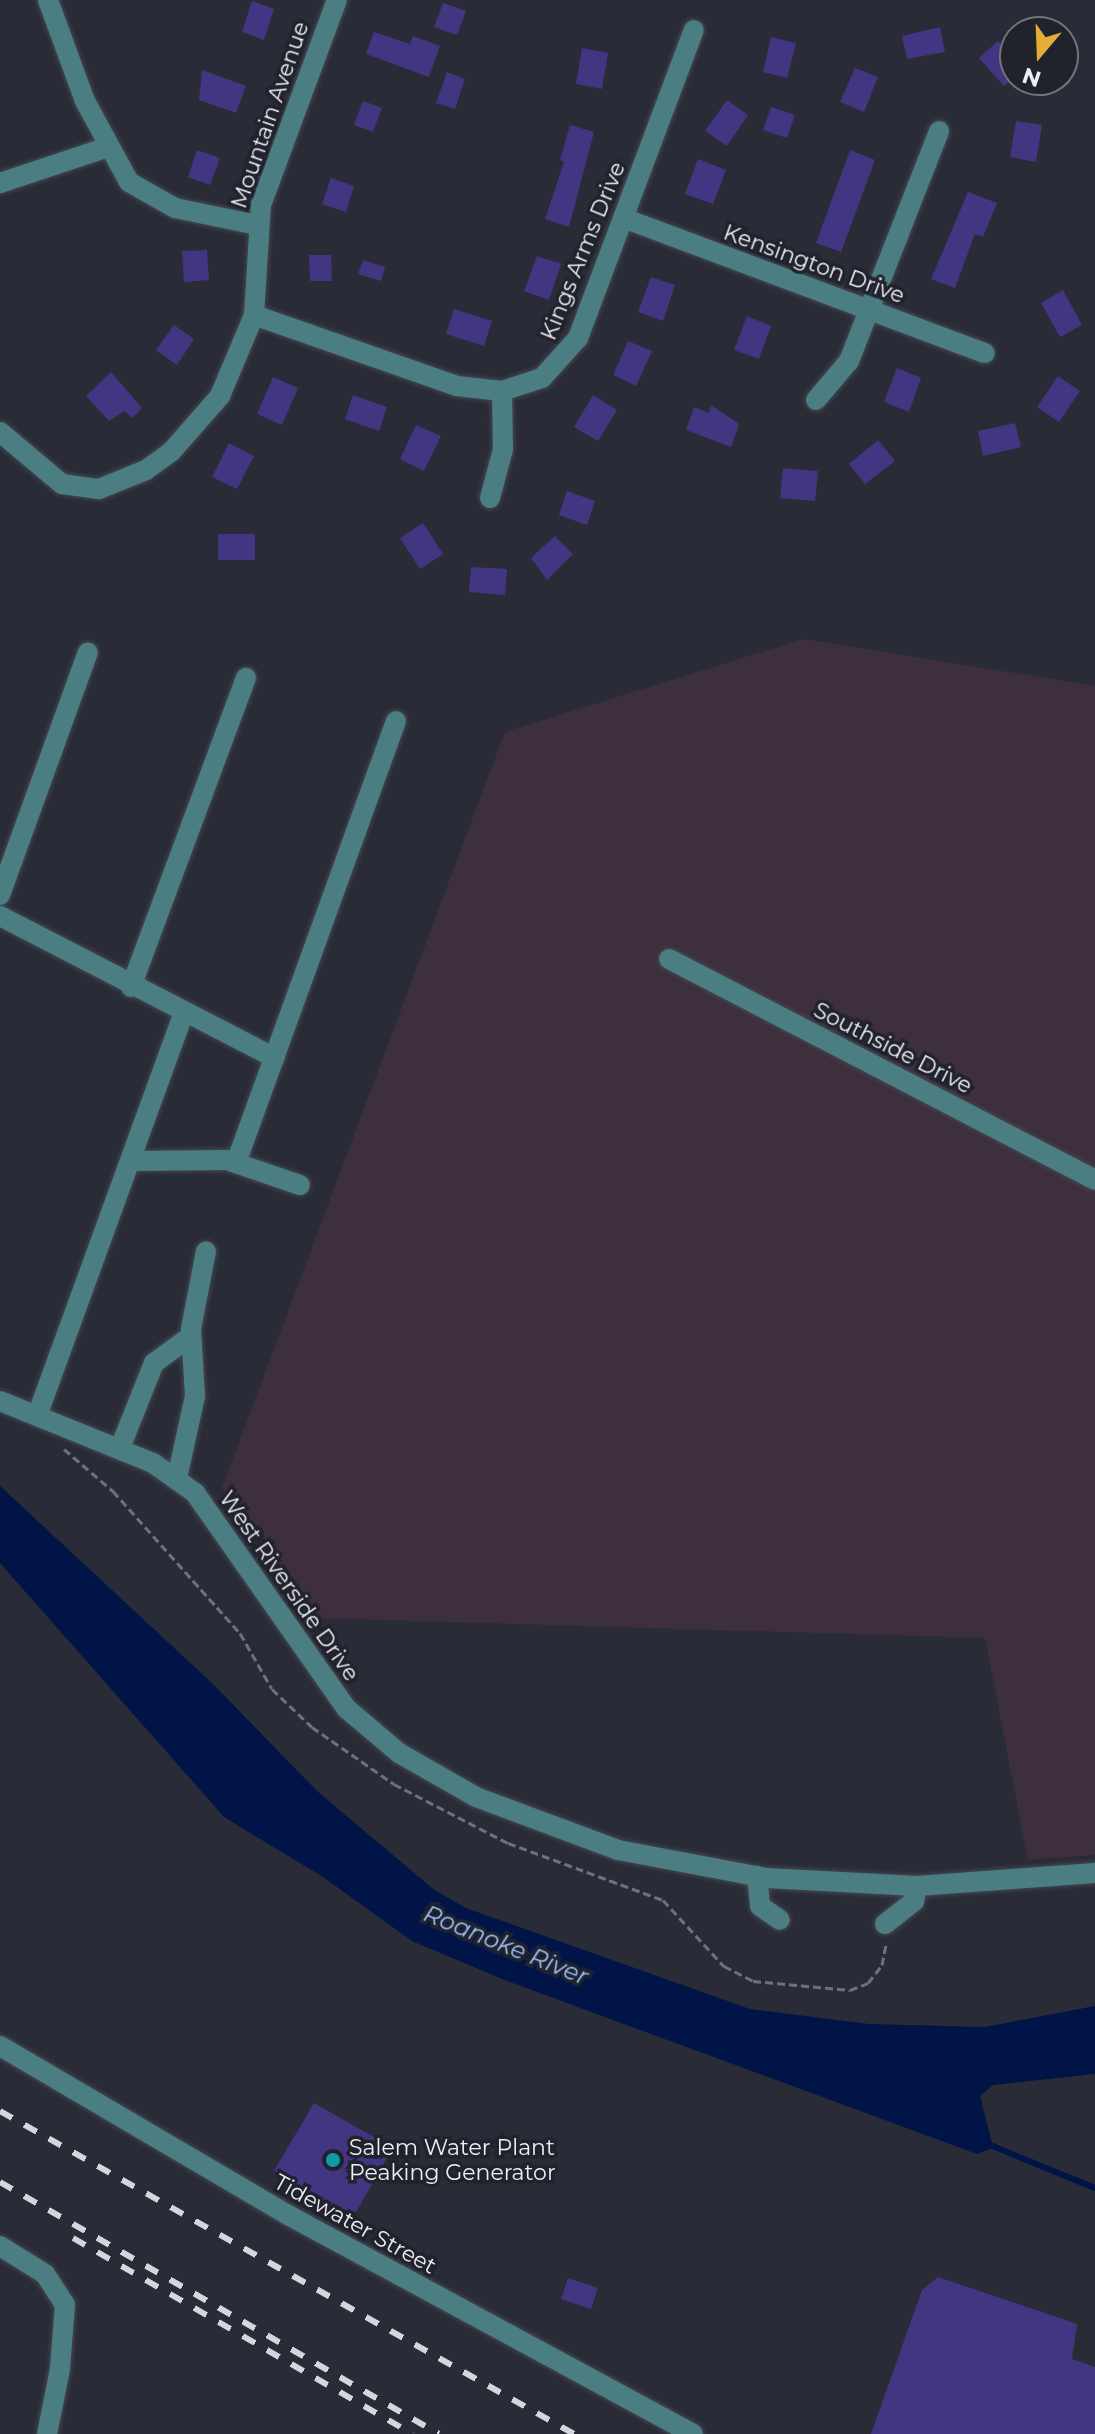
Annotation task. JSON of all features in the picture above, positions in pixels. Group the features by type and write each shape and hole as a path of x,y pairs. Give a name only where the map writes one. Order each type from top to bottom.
{"street":[{"path":"48,0 108,147 129,182 151,197 214,219 257,225"},
{"name":"Mountain Avenue","path":"0,432 62,484 90,489 119,484 171,452 193,430 238,365 254,315 257,225 337,0"},
{"name":"Kings Arms Drive","path":"254,315 457,386 502,391 542,378 571,351 626,219 694,30"},
{"path":"816,400 843,371 939,131"},
{"path":"0,183 108,147"},
{"name":"Kensington Drive","path":"626,219 985,353"},
{"path":"490,498 503,449 502,391"},
{"path":"0,895 88,652"},
{"path":"131,987 246,678"},
{"path":"236,1163 396,721"},
{"path":"0,916 131,987 275,1058"},
{"name":"Southside Drive","path":"669,959 1095,1180"},
{"path":"37,1416 184,1013"},
{"path":"131,1161 195,1157 236,1163 300,1185"},
{"path":"177,1478 195,1396 191,1336 206,1251"},
{"path":"120,1448 154,1363 191,1336"},
{"name":"West Riverside Drive","path":"0,1401 120,1448 177,1478 216,1517 316,1672 347,1709 399,1753 476,1797 579,1838 668,1862 757,1876 917,1886 1095,1873"},
{"path":"757,1876 760,1906 780,1920"},
{"path":"885,1924 914,1901 917,1886"},
{"name":"Tidewater Street","path":"0,2046 290,2216 693,2434"},
{"path":"0,2246 45,2274 65,2305 60,2369 47,2434"}],"shaded area":[{"path":"803,639 1095,686 1095,1855 1028,1860 985,1638 316,1618 222,1488 505,732"}],"water":[{"name":"Roanoke River","path":"0,1486 214,1685 317,1791 433,1889 466,1908 750,2009 869,2024 985,2027 1095,2006 1095,2074 993,2085 980,2096 993,2148 977,2154 507,1981 412,1941 323,1877 224,1817 0,1563"}],"building":[{"path":"252,1 274,9 264,40 242,32"},
{"path":"443,3 466,11 457,35 434,27"},
{"path":"940,27 945,52 907,59 902,36"},
{"path":"374,32 410,44 413,36 440,46 429,77 366,54"},
{"path":"771,37 796,43 787,78 763,72"},
{"path":"999,42 999,80 979,58"},
{"path":"582,48 608,53 602,89 576,84"},
{"path":"855,68 878,77 864,112 840,102"},
{"path":"202,70 246,86 236,113 199,100"},
{"path":"447,72 465,79 455,109 436,103"},
{"path":"727,100 748,115 727,146 705,131"},
{"path":"363,101 382,108 373,132 354,125"},
{"path":"771,107 795,115 787,138 763,130"},
{"path":"1016,121 1042,125 1036,162 1010,157"},
{"path":"570,125 594,132 569,227 545,219 564,162 560,160"},
{"path":"197,150 220,158 210,185 188,177"},
{"path":"850,150 875,160 841,252 816,243"},
{"path":"698,159 726,170 713,204 685,194"},
{"path":"331,178 354,186 346,212 322,204"},
{"path":"968,192 997,203 983,237 975,234 955,288 931,279"},
{"path":"207,250 209,280 184,282 182,251"},
{"path":"309,255 331,255 332,281 310,281"},
{"path":"537,256 561,264 549,300 524,291"},
{"path":"363,260 385,267 381,281 358,274"},
{"path":"651,277 675,285 663,321 638,312"},
{"path":"1063,290 1082,325 1060,337 1041,303"},
{"path":"454,309 492,321 484,346 446,334"},
{"path":"747,316 771,326 759,359 734,350"},
{"path":"174,325 194,339 177,365 156,350"},
{"path":"628,341 652,351 636,386 613,375"},
{"path":"897,368 921,378 909,412 884,402"},
{"path":"111,372 142,408 132,418 124,411 109,421 86,396"},
{"path":"1058,376 1080,391 1059,422 1037,407"},
{"path":"273,377 298,388 282,425 257,414"},
{"path":"353,395 387,407 379,431 345,419"},
{"path":"593,395 617,410 598,441 574,427"},
{"path":"711,405 739,424 731,447 686,430 694,407 709,413"},
{"path":"1015,423 1021,447 983,456 978,431"},
{"path":"416,425 441,436 424,471 400,459"},
{"path":"878,440 895,461 865,484 849,464"},
{"path":"229,443 254,456 237,489 212,477"},
{"path":"783,468 818,471 815,501 780,498"},
{"path":"567,491 595,501 587,525 559,515"},
{"path":"423,523 443,554 420,569 400,538"},
{"path":"218,534 255,534 255,560 218,560"},
{"path":"555,536 573,554 547,580 531,558"},
{"path":"471,567 507,569 505,595 469,592"},
{"name":"Salem Water Plant Peaking Generator","path":"314,2103 393,2148 353,2217 274,2171"},
{"path":"938,2277 1077,2324 1072,2359 1095,2367 1095,2434 871,2434 922,2290"},
{"path":"568,2278 598,2288 591,2309 561,2299"}],"waterway":[{"path":"990,2145 1095,2188"}],"railway":[{"path":"0,2111 574,2434"},
{"path":"0,2182 439,2434"},
{"path":"73,2238 412,2434"}],"place":[{"name":"Salem Water Plant Peaking Generator","path":"333,2160"}]}
